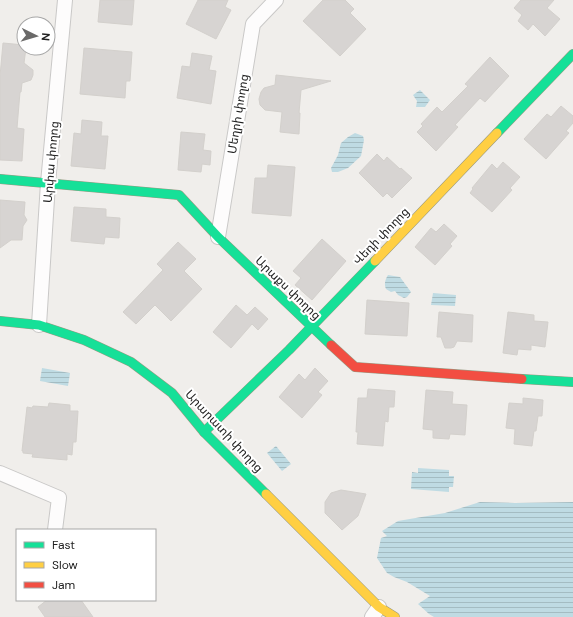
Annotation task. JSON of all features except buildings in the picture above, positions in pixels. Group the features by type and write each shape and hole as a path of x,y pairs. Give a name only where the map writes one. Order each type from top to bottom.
{"street":[{"name":"Արփա փողոց","path":"39,325 48,183 65,0"},
{"name":"Մեղրի փողոց","path":"218,237 253,24 276,0"},
{"name":"Վեդի փողոց","path":"204,432 289,350 573,54"},
{"name":"Արաքս փողոց","path":"0,179 179,195 218,237 311,327 355,367 573,382"},
{"name":"Արարատի փողոց","path":"0,321 39,325 84,340 131,362 172,393 204,432 375,612 396,617"},
{"path":"0,473 59,498 55,529"}],"water":[{"path":"420,90 430,100 425,107 416,107 417,101 413,95"},
{"path":"355,133 363,136 364,140 361,156 348,168 338,172 332,172 331,168 338,155 341,143"},
{"path":"388,275 400,277 411,292 407,297 404,298 398,295 395,291 391,292 386,289 385,282"},
{"path":"433,293 456,295 455,306 431,305"},
{"path":"42,368 70,373 68,386 40,381"},
{"path":"276,446 291,464 282,471 267,453"},
{"path":"418,468 449,470 449,476 454,476 453,487 449,487 449,492 411,489 412,472 418,473"},
{"path":"480,502 573,502 573,617 434,617 418,604 430,596 407,582 387,573 377,558 381,538 387,536 382,531 398,521 445,513"}],"traffic: fast":[{"path":"497,133 573,54"},
{"path":"0,179 179,195 218,237 331,345"},
{"path":"204,432 289,350 375,261"},
{"path":"0,321 39,325 84,340 131,362 172,393 204,432 266,494"},
{"path":"522,379 573,382"}],"traffic: slow":[{"path":"375,261 497,133"},
{"path":"266,494 379,607 395,617"}],"traffic: jam":[{"path":"331,345 355,367 522,379"}]}
